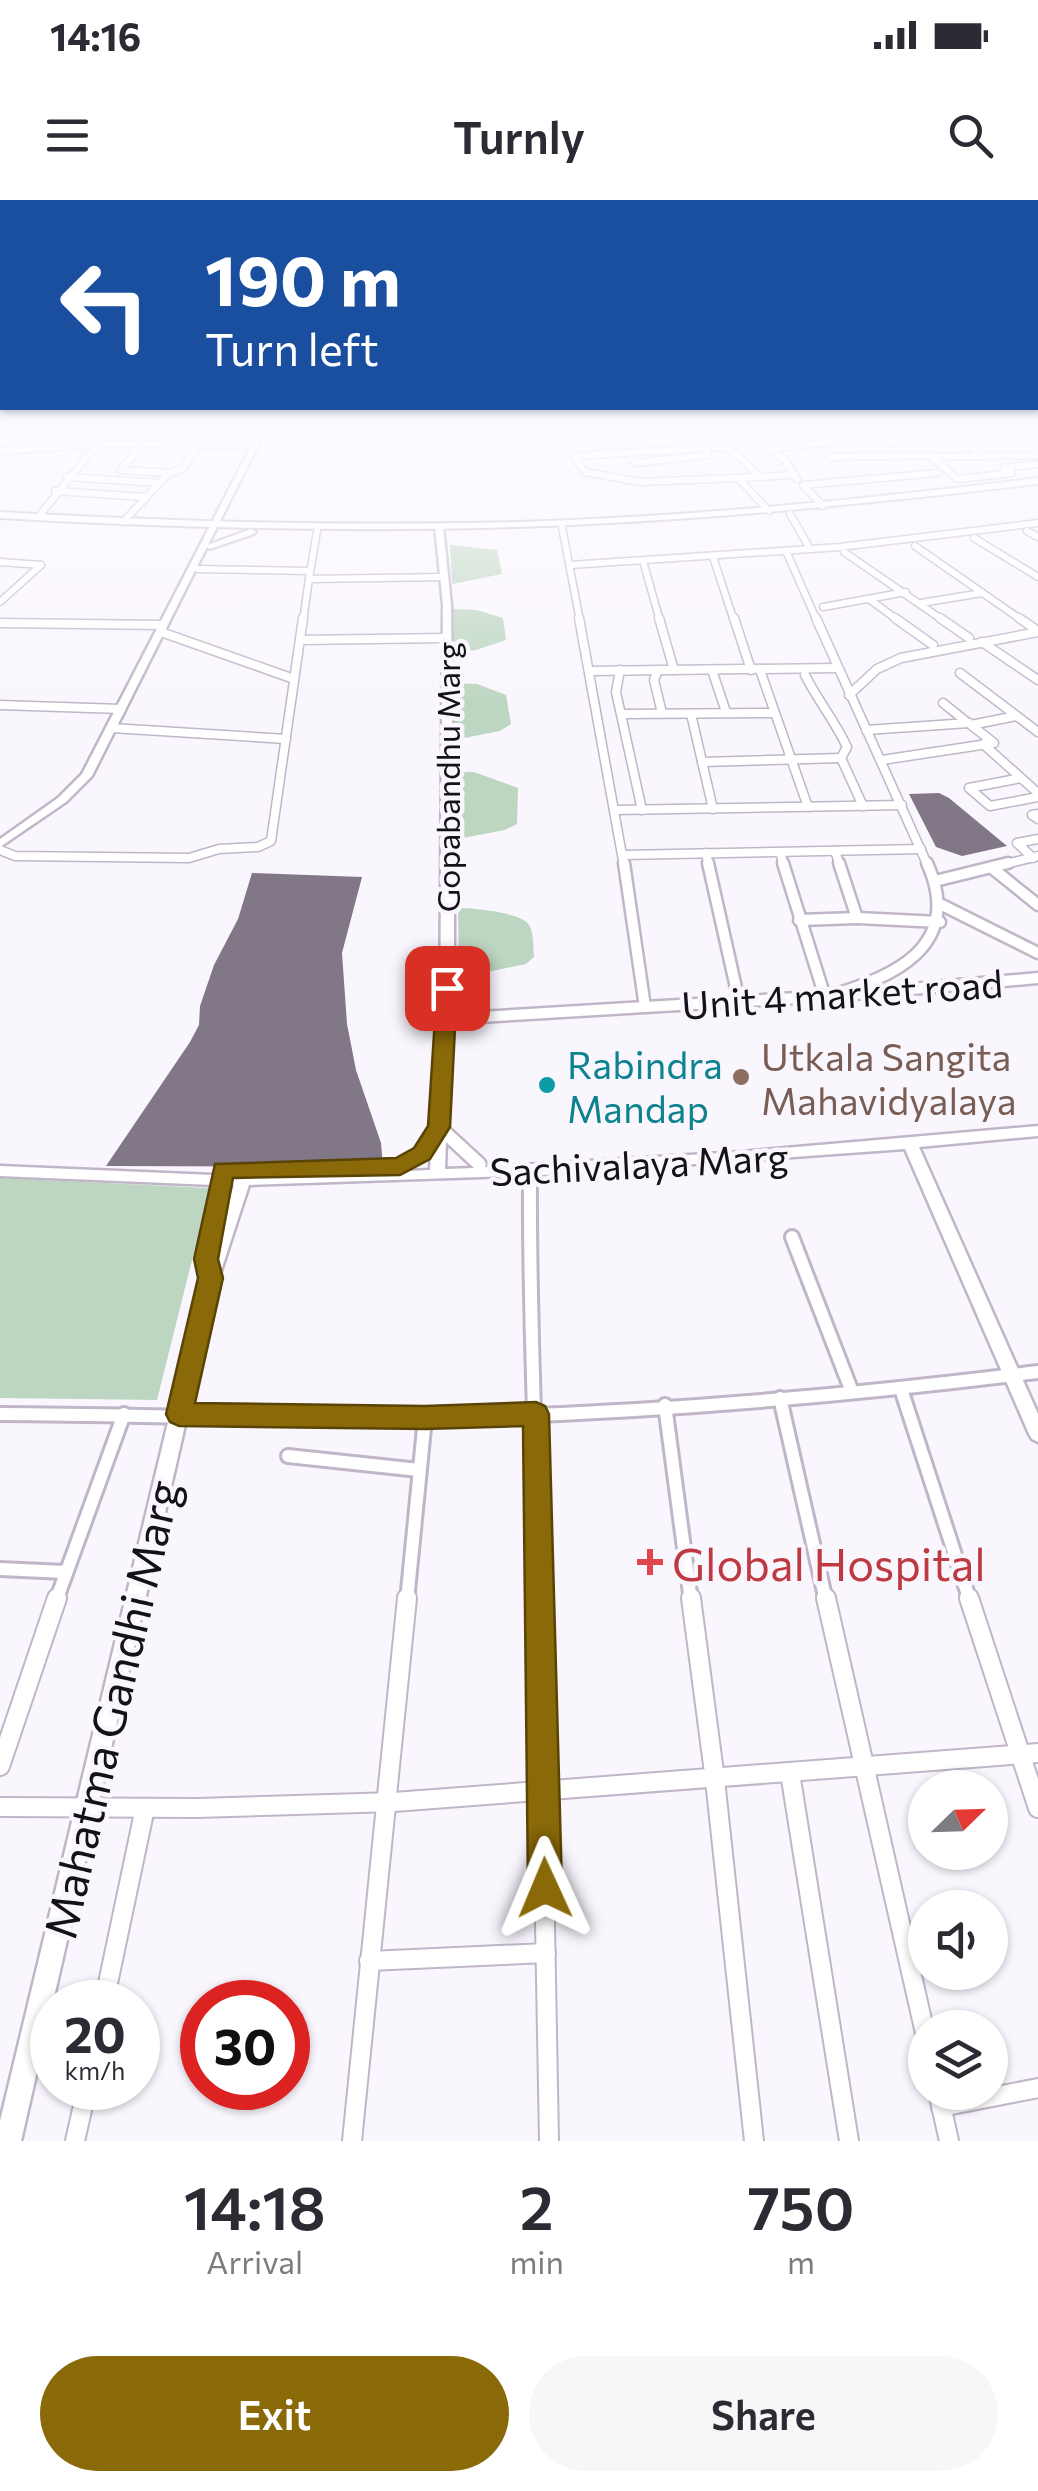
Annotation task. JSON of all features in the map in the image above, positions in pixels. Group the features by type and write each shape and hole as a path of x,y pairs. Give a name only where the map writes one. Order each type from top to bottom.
{"main road":[{"path":"68,522 178,529 219,526"},
{"path":"114,522 316,531 629,522"},
{"path":"245,522 260,528"},
{"path":"178,529 208,544 260,528 562,527 638,522"}],"street":[{"path":"219,526 221,522"},
{"path":"222,522 78,786 0,847 14,856 189,858 219,850 258,847 271,841 316,531"},
{"path":"794,522 810,549"},
{"path":"570,564 810,549 1038,523"},
{"path":"562,527 624,855 645,1007"},
{"name":"Gopabandhu Marg","path":"436,1169 447,1019 444,562 448,558 444,528"},
{"path":"1027,531 1038,537"},
{"path":"974,538 1038,577"},
{"path":"916,546 1038,632"},
{"path":"780,852 825,997 885,978 919,952 940,922 942,904 936,881 848,695 814,608 786,551"},
{"path":"844,552 969,638"},
{"path":"713,557 808,807"},
{"path":"643,561 674,670"},
{"path":"0,562 41,565 0,602"},
{"path":"194,569 310,576 445,577"},
{"path":"823,607 906,592"},
{"path":"921,603 982,594"},
{"path":"868,599 934,645"},
{"path":"0,623 162,628 294,680"},
{"path":"848,695 876,669 902,658 1038,632"},
{"path":"300,640 446,638"},
{"path":"982,642 1038,680"},
{"path":"589,671 836,668"},
{"path":"620,670 622,680 615,681 642,810"},
{"path":"658,670 654,680 662,713"},
{"path":"712,670 726,712"},
{"path":"960,672 1038,732"},
{"path":"804,675 819,704 832,713 848,747 841,758"},
{"path":"882,760 994,742 943,703"},
{"path":"0,705 120,709"},
{"path":"622,714 773,713"},
{"path":"692,714 713,809"},
{"path":"866,730 970,724 1016,716"},
{"path":"112,728 286,739"},
{"path":"983,744 1038,795"},
{"path":"702,762 841,758"},
{"path":"841,758 863,806"},
{"path":"1021,778 970,788 990,806 1038,795"},
{"path":"616,810 902,805"},
{"path":"1035,857 1017,844 1038,839"},
{"path":"624,855 920,849"},
{"path":"836,851 857,918"},
{"path":"706,854 739,1001"},
{"path":"936,881 1035,857"},
{"path":"992,868 1038,905"},
{"path":"942,904 1038,953"},
{"path":"799,920 940,922"},
{"name":"Unit 4 market road","path":"447,1019 825,997 1038,978"},
{"name":"Sachivalaya Marg","path":"245,1175 731,1153 1038,1124"},
{"path":"400,1166 422,1154 439,1127 479,1164"},
{"name":"Sachivalaya Marg","path":"0,1169 245,1175 734,1160 1038,1132"},
{"path":"910,1144 1038,1434"},
{"name":"Mahatma Gandhi Marg","path":"211,1278 206,1259 223,1175"},
{"name":"Mahatma Gandhi Marg","path":"8,2141 211,1278 245,1175"},
{"path":"530,1180 528,1312 536,1414 549,2141"},
{"path":"792,1237 852,1392"},
{"path":"0,1414 425,1418 536,1414 901,1389 1038,1372"},
{"path":"901,1389 1030,1754 1038,1808"},
{"path":"780,1398 920,2010"},
{"path":"665,1404 715,1780 754,2141"},
{"path":"0,1766 65,1572 124,1414"},
{"path":"352,2141 425,1418"},
{"path":"288,1456 420,1470"},
{"path":"0,1569 65,1572"},
{"path":"0,1807 88,1810 384,1801 715,1780 1030,1754"},
{"path":"790,1773 849,2141"},
{"path":"109,1980 145,1808"},
{"path":"369,1961 546,1953"},
{"path":"1008,2092 1038,2088"},
{"path":"75,2141 81,2110"},
{"path":"942,2110 949,2141"}],"green space":[{"path":"450,545 497,550 502,574 452,584"},
{"path":"452,609 477,610 503,618 506,640 476,650 452,652"},
{"path":"452,683 477,684 506,695 511,724 500,731 454,740"},
{"path":"452,772 474,772 518,788 517,824 452,840"},
{"path":"458,908 496,912 524,921 532,932 534,957 526,964 459,978"},
{"path":"0,1178 210,1188 157,1400 0,1398"}],"building":[{"path":"939,793 1007,846 962,856 936,847 909,794"},
{"path":"252,873 362,877 342,953 347,1024 356,1070 381,1143 383,1167 106,1166 199,1025 200,1006 214,965 238,919"}],"place":[{"name":"Utkala Sangita Mahavidyalaya","path":"741,1077"},
{"name":"Rabindra Mandap","path":"547,1085"},
{"name":"Global Hospital","path":"650,1562"}],"route":[{"path":"447,988 439,1127 422,1154 400,1166 224,1170 206,1259 211,1278 179,1414 425,1418 536,1414 545,1888"}]}
